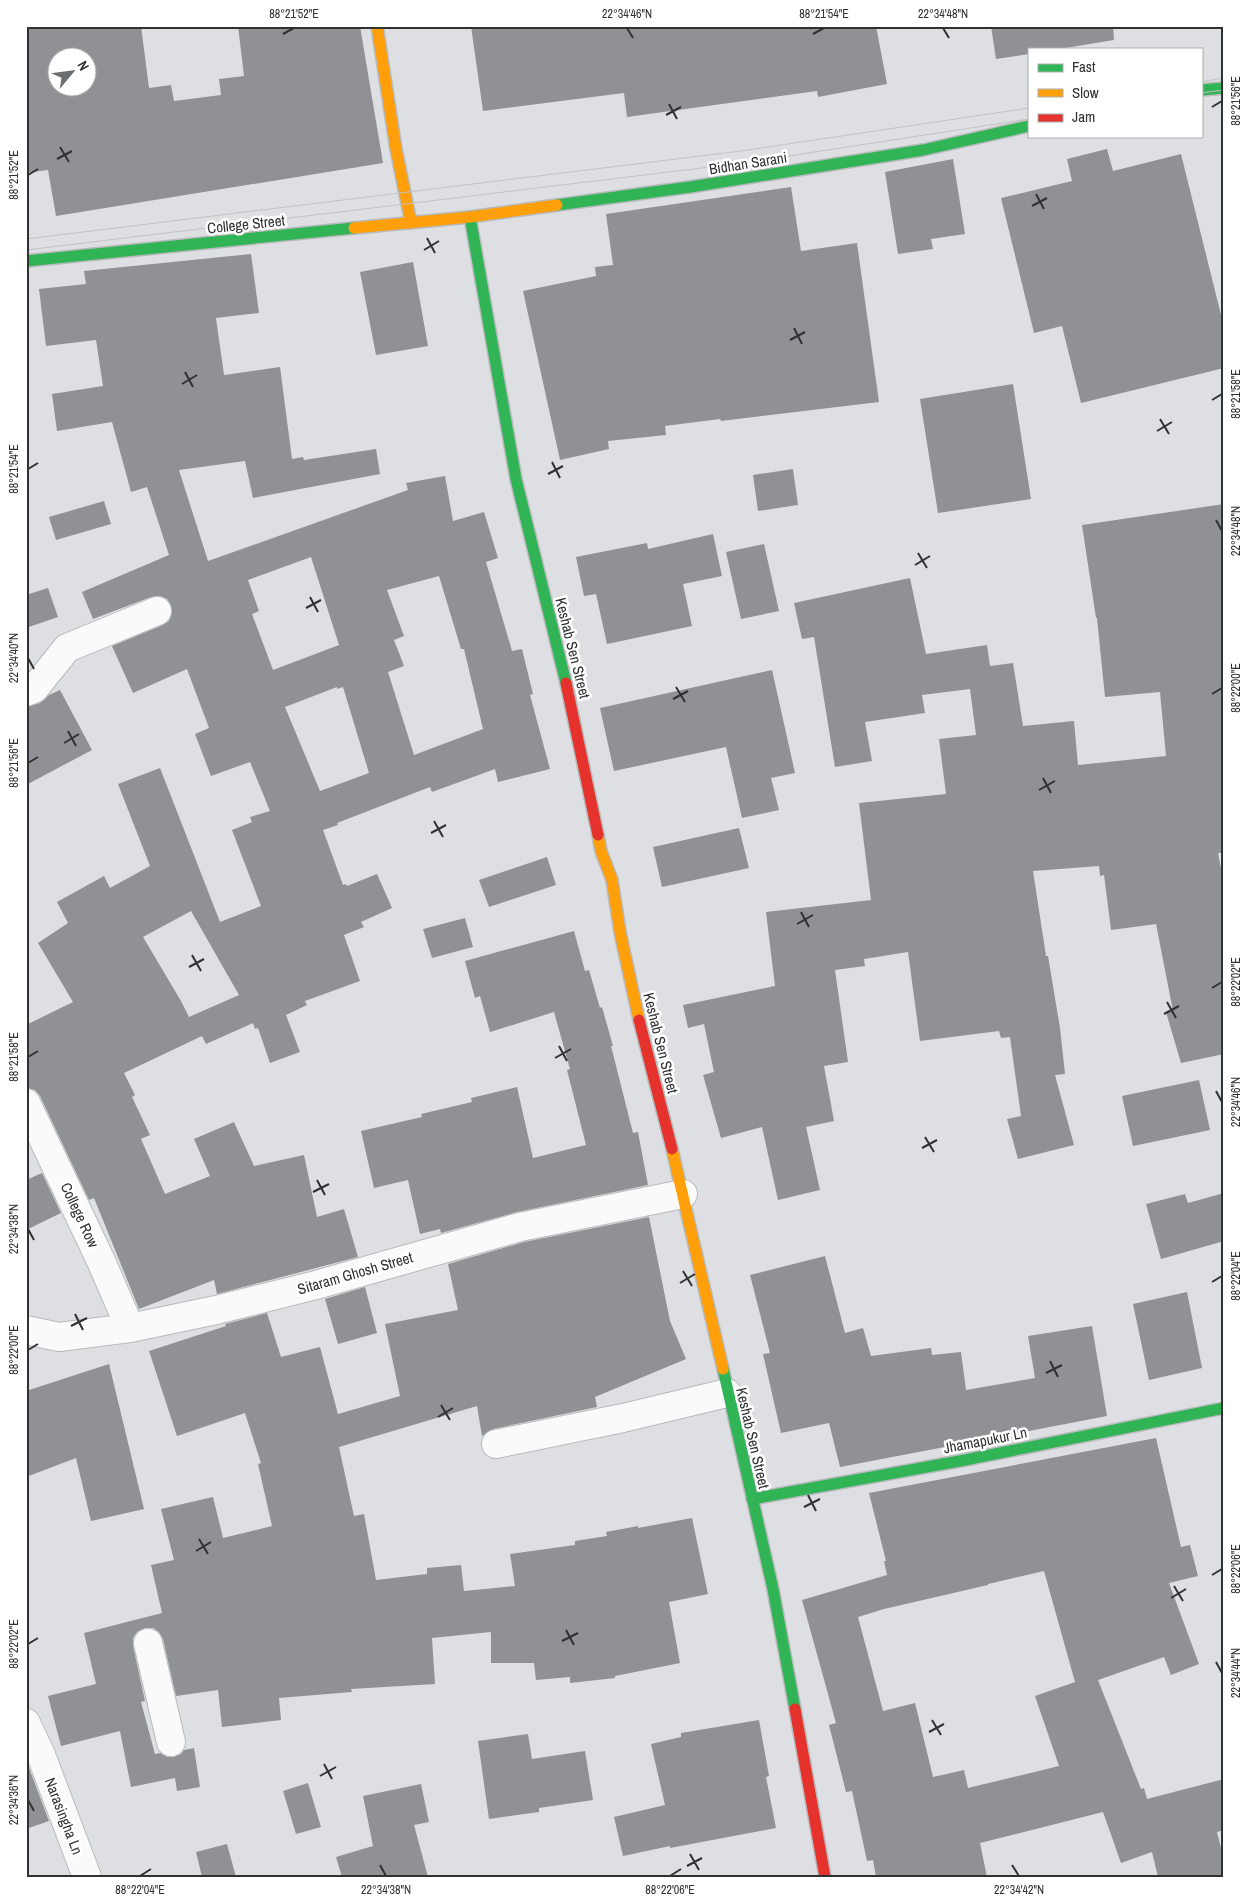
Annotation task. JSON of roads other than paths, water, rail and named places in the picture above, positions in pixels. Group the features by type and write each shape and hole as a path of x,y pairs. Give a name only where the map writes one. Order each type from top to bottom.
{"main road":[{"path":"377,26 411,223"},
{"path":"1202,90 1224,88"},
{"name":"Bidhan Sarani","path":"470,217 699,186 923,150 1028,126"},
{"name":"College Street","path":"26,261 470,217"},
{"name":"Keshab Sen Street","path":"470,217 516,479 571,704 601,851 612,880 620,932 636,1006 683,1194 773,1588 826,1877"},
{"name":"Jhamapukur Ln","path":"752,1499 965,1460 1224,1408"}],"street":[{"path":"26,692 34,689 66,648 157,611"},
{"name":"College Row","path":"26,1103 102,1261 130,1328"},
{"name":"Sitaram Ghosh Street","path":"26,1330 59,1337 130,1328 216,1310 316,1285 520,1227 683,1194"},
{"path":"496,1444 623,1418 727,1393"},
{"path":"148,1643 171,1742"},
{"name":"Narasingha Ln","path":"26,1723 33,1757 87,1877"}],"tram line":[{"path":"1202,82 1224,78"},
{"path":"1202,93 1224,90"},
{"path":"26,239 741,151 1028,108"},
{"path":"26,250 743,163 1028,119"}]}
